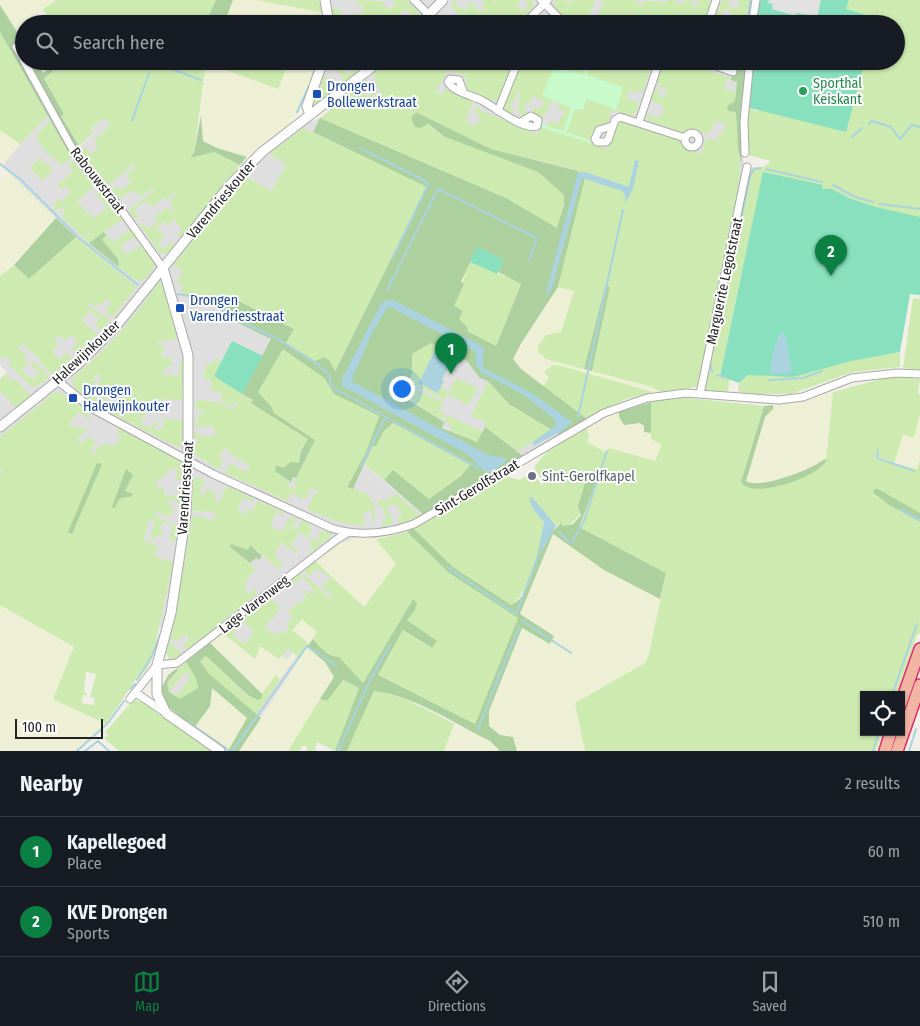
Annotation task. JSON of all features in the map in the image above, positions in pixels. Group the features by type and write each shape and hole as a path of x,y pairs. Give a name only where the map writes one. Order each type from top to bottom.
{"highway":[{"path":"905,692 920,649"},
{"path":"897,751 920,685"},
{"path":"885,751 890,736"}],"street":[{"path":"324,0 327,15"},
{"path":"414,0 429,14 443,0"},
{"path":"711,15 716,0"},
{"path":"754,15 756,0"},
{"path":"532,15 544,1 557,15"},
{"name":"Rabouwstraat","path":"29,70 78,158 117,204 163,268"},
{"path":"310,115 307,106 320,70"},
{"name":"Varendrieskouter","path":"163,268 244,169 262,152 368,70"},
{"path":"498,111 514,70"},
{"path":"639,122 655,70"},
{"path":"727,70 733,72"},
{"path":"744,153 744,121 749,70"},
{"path":"463,91 520,122"},
{"path":"612,126 616,118 620,117 685,138"},
{"name":"Marguerite Legotstraat","path":"700,394 747,167"},
{"name":"Halewijnkouter","path":"0,427 58,381 116,326 163,268"},
{"name":"Varendriesstraat","path":"163,268 188,355 186,513 171,613 157,665 133,696 166,713"},
{"name":"Sint-Gerolfstraat","path":"58,381 91,408 188,460 304,515 347,533 379,534 414,524 604,413 626,404 672,393 760,400 792,399 824,390 852,378 879,374 920,374"},
{"name":"Lage Varenweg","path":"157,665 177,663 347,533"},
{"path":"157,665 157,694 166,713 220,751"}],"shaded area":[{"path":"330,0 437,0 423,15 333,15"},
{"path":"451,0 751,0 749,15 436,15"},
{"path":"769,0 821,0 818,15 797,13 796,15 793,15 772,9 773,4 768,3"},
{"path":"324,70 362,70 352,79 312,104"},
{"path":"378,70 425,70 411,87 377,115 338,101"},
{"path":"440,70 744,70 741,98 744,168 734,220 628,190 578,171 491,149 457,132 423,104"},
{"path":"32,89 70,155 94,133 91,129 104,117 119,135 210,201 190,226 240,266 220,314 271,338 252,403 356,470 347,487 353,489 365,465 424,515 387,529 371,530 376,539 327,619 239,751 226,751 172,711 164,682 180,664 165,653 170,632 161,628 0,510 0,379 7,372 0,365 0,313 29,279 75,237 2,166 20,144 0,130"},
{"path":"320,118 313,132 351,150 276,201 241,181 261,158 310,122"},
{"path":"430,343 466,360 480,377 488,381 509,404 560,435 523,456 485,427 477,442 442,427 444,422 406,397 407,385 412,373"}],"green space":[{"path":"0,0 56,0 36,15 15,15 15,28 0,6"},
{"path":"56,0 216,0 209,15 47,15 42,10"},
{"path":"216,0 233,0 227,15 209,15"},
{"path":"233,0 256,0 323,12 323,15 227,15"},
{"path":"256,0 319,0 323,12 320,12"},
{"path":"357,0 382,1 388,10 395,4 392,0 407,0 418,11 419,15 410,15 404,9 400,15 361,15 363,5 356,4"},
{"path":"452,0 457,0 455,3 464,11 469,6 467,3 470,1 481,12 484,9 482,0 494,0 495,3 498,0 521,0 517,5 523,11 529,4 525,0 533,0 533,7 525,15 458,15 451,6 454,3"},
{"path":"556,0 565,0 569,3 572,0 593,0 594,3 597,0 590,15 562,15 554,7"},
{"path":"601,0 636,0 635,2 644,4 646,0 665,3 667,0 674,0 683,5 685,0 694,0 691,6 695,7 700,2 695,0 709,0 711,4 707,15 597,15 604,2"},
{"path":"722,0 730,0 728,6 738,9 739,0 749,0 747,15 731,15 732,12 724,9 722,15 716,15"},
{"path":"757,0 849,0 846,9 867,15 755,15"},
{"path":"849,0 920,0 920,295 910,294 901,344 878,208 849,198 832,189 822,189 823,185 742,271 720,375 730,378 728,391 722,393 705,390 703,389 749,172 753,167 764,167 771,161 748,155 745,134 746,107 757,111 828,70 905,70 905,15 867,15 846,9"},
{"path":"0,5 15,29 15,58 0,32"},
{"path":"330,8 342,10 341,15 330,15"},
{"path":"0,32 15,58 15,70 22,70 48,116 20,144 0,130"},
{"path":"22,70 41,70 43,73 47,70 54,70 44,78 64,114 61,116 79,146 70,155"},
{"path":"53,70 205,70 194,153 190,158 214,152 240,165 181,238 177,235 182,229 173,219 169,226 163,222 157,228 165,236 158,243 165,249 171,242 175,245 168,253 160,253 140,225 143,223 148,229 157,223 155,215 168,207 172,212 174,209 170,202 176,194 174,193 165,203 167,200 164,198 152,207 146,201 134,209 139,216 135,219 128,210 154,191 153,189 140,197 135,190 117,199 111,191 115,186 122,190 131,182 126,175 137,164 134,163 107,187 86,162 81,150 85,147 91,154 98,147 94,140 111,125 104,118 91,129 94,132 79,146 61,116 64,114 44,77"},
{"path":"205,70 226,70 278,88 285,70 316,70 301,110 286,128 247,157 217,148 203,141 201,115"},
{"path":"225,70 285,70 278,89"},
{"path":"337,70 344,70 348,75 354,70 358,73 313,106 312,104 317,93 319,94 323,75 328,79 332,87 344,79"},
{"path":"377,70 448,70 436,92 442,95 445,89 473,101 466,122 475,126 481,116 474,113 477,104 480,110 537,134 541,127 608,149 616,126 621,122 682,141 689,150 701,154 706,138 717,141 719,133 722,134 727,124 715,121 712,131 709,130 707,134 690,129 685,133 648,121 646,114 659,118 664,109 662,105 650,100 654,89 660,91 658,96 664,98 667,90 659,87 661,84 655,83 658,73 660,70 706,70 732,78 731,80 727,79 724,90 735,90 735,101 728,106 728,109 736,111 740,161 739,191 698,387 660,392 652,387 592,371 610,287 605,286 584,369 546,359 538,352 538,346 546,335 561,332 574,291 558,287 585,178 631,191 638,161 635,160 629,187 585,172 578,172 578,170 491,149 416,112 411,119 424,126 427,124 445,137 538,172 564,195 564,203 557,229 506,198 320,118 367,79 371,84 362,91 367,97 374,92 378,96 382,94 374,82 376,80 372,74"},
{"path":"448,70 510,70 499,99 494,101 467,89 465,76"},
{"path":"518,70 585,70 583,74 587,75 588,70 651,70 643,91 639,90 637,93 629,91 627,99 639,103 636,113 631,115 612,110 607,125 596,127 591,141 567,132 574,109 571,108 563,131 547,126 550,120 557,125 561,116 565,114 563,109 559,111 558,106 561,104 552,100 544,117 532,112 534,107 538,109 546,103 533,96 529,105 526,103 524,107 528,113 519,118 521,112 517,111 520,100 517,99 521,94 519,92 510,107 514,109 512,114 506,111 504,107"},
{"path":"553,70 569,70 583,74 585,70 588,70 587,75 623,87 616,111 587,99 583,110 575,109 567,132 591,141 590,143 541,127 541,124 563,131 571,108 542,95"},
{"path":"734,70 746,70 740,116 742,167 738,148 736,112 728,111 727,106 735,101 737,82 731,80"},
{"name":"Sporthal Keiskant","path":"751,70 863,70 846,132 746,107"},
{"path":"416,112 491,149 578,171 585,178 558,287 513,359 521,369 587,419 560,435 509,404 488,381 480,378 466,360 431,343 412,354 412,373 407,384 411,387 406,398 444,422 442,428 477,442 485,427 523,456 424,515 384,480 393,470 429,499 461,476 470,465 393,423 384,431 376,446 373,446 353,489 347,487 366,452 379,416 334,394 324,378 283,349 258,392 271,406 274,413 315,440 296,478 293,477 291,482 275,471 276,465 283,468 291,462 299,463 301,451 308,439 251,403 253,400 242,394 271,339 220,314 227,295 294,329 286,343 315,361 324,357 329,360 335,371 427,187 313,132 320,118 506,198 557,228 564,204 564,195 538,172 445,137 428,124 420,128 415,127 411,118","holes":["477,248 503,260 498,272 521,284 496,346 467,331 468,328 459,319 463,311 454,306 464,284 461,282"]},
{"path":"201,115 203,141 217,148 247,157 240,165 214,152 190,158 194,153"},
{"path":"51,120 70,155 70,159 62,165 43,148 36,135"},
{"path":"303,128 428,186 334,372 329,360 324,357 315,361 286,343 294,329 228,295 222,311 198,297 181,296 182,284 176,283 183,271 173,265 245,176 271,191 286,164 269,154"},
{"path":"0,130 20,144 4,163 0,160"},
{"path":"40,158 53,170 43,181 30,168"},
{"path":"75,161 96,184 77,202 89,215 91,214 95,218 107,207 96,195 102,190 124,218 89,243 61,216 65,213 62,207 56,211 53,209 55,207 53,205 59,198 62,202 71,192 65,185 61,189 57,186 73,170 68,165"},
{"path":"8,172 56,218 30,248 0,276 0,181"},
{"path":"763,172 823,185 822,189 832,189 849,198 876,207 920,217 920,295 910,294 900,352 851,361 793,377 748,375 739,383 720,376"},
{"path":"56,218 76,237 29,279 14,265"},
{"path":"131,229 139,240 136,242 132,237 120,246 126,255 142,245 157,264 145,279 136,281 117,266 118,259 102,240 106,235 113,243"},
{"path":"104,232 106,235 102,240 118,259 119,265 117,266 89,243"},
{"path":"76,237 137,287 113,317 105,313 111,303 106,299 101,305 98,304 96,307 88,302 87,305 110,320 101,330 95,324 99,319 90,311 82,320 97,334 77,353 71,349 78,342 71,335 65,341 59,335 54,340 58,344 52,352 60,359 67,353 72,358 52,375 40,363 39,358 22,344 18,348 27,355 24,358 29,363 22,372 33,379 39,373 30,364 33,361 49,377 36,387 31,386 9,365 12,362 7,356 4,359 0,356 0,276 14,265 29,279"},
{"path":"477,247 504,260 497,274 470,262"},
{"path":"470,262 521,283 496,347 467,331 458,319 454,306"},
{"path":"159,282 164,288 180,338 158,342 158,345 164,345 164,351 160,352 164,358 171,357 172,366 166,367 166,370 162,372 165,376 172,373 173,376 180,376 179,363 183,363 182,400 156,399 156,406 168,403 168,409 162,409 162,414 153,412 144,403 140,410 144,413 141,424 152,428 156,420 159,422 155,429 160,431 164,423 163,419 183,420 184,443 177,447 104,409 106,406 117,412 122,399 118,397 121,395 112,389 101,408 87,399 89,395 100,400 106,394 95,387 102,378 97,374 94,378 95,382 84,396 73,386 73,378 119,333 140,309"},
{"path":"605,286 610,287 592,371 584,369"},
{"path":"558,287 574,291 561,333 546,335 538,346 538,352 542,357 652,387 660,392 652,393 652,390 621,383 549,378 543,386 521,369 513,359"},
{"path":"913,298 920,299 920,370 903,368"},
{"path":"232,341 263,356 242,394 214,376"},
{"path":"430,343 437,346 419,383 438,393 441,387 448,392 445,400 408,382 412,373 412,354"},
{"path":"283,348 324,378 334,394 379,416 366,452 347,486 374,497 370,498 370,501 374,502 375,521 372,521 372,511 367,511 363,514 365,525 335,521 307,509 315,493 318,494 319,491 310,488 306,499 303,497 301,500 298,498 300,491 297,496 291,493 287,501 225,473 231,463 246,472 250,466 227,452 228,449 225,447 219,457 223,459 220,470 194,454 194,442 198,442 198,438 194,438 194,432 198,432 199,436 215,436 215,427 194,426 194,423 198,423 198,415 202,415 202,410 195,409 196,400 213,401 234,409 238,402 235,401 233,406 221,402 222,394 213,390 211,395 211,380 203,378 208,362 213,364 216,358 221,361 215,376 308,439 300,451 299,463 285,479 291,482 288,487 295,489 297,486 294,483 315,440 274,413 257,392"},
{"path":"900,352 900,367 853,372 791,394 746,394 738,391 739,383 748,375"},
{"path":"553,365 653,392 624,400 587,419 543,386 549,378 544,372"},
{"path":"6,374 13,381 16,379 32,397 17,409 0,391 0,379"},
{"path":"892,376 920,379 918,393 920,394 920,414 914,438 903,434 894,463 876,456 875,459 917,469 920,460 920,513 873,494 920,522 920,633 917,635 897,691 860,691 860,736 882,736 876,751 585,751 575,703 645,663 649,654 666,573 579,527 601,471 586,504 569,524 563,526 561,523 556,526 545,513 536,513 543,519 544,527 539,551 523,591 511,605 453,567 413,528 505,476 520,480 528,475 531,481 536,477 542,485 544,482 535,470 535,466 550,448 586,428 589,435 587,442 607,453 609,448 655,461 662,445 651,439 651,402 678,397 764,406 741,482 777,487 820,468 826,461 833,392"},
{"path":"459,379 478,388 469,405 448,395 455,380"},
{"path":"488,381 509,404 552,430 517,451 485,427 486,423 471,416"},
{"path":"411,387 444,402 439,411 445,414 442,420 406,397"},
{"path":"55,392 66,395 90,415 89,419 79,412 69,424 72,427 75,424 80,430 84,426 88,428 77,440 82,443 86,437 96,441 90,453 94,455 99,445 102,447 105,442 111,446 116,444 121,435 116,432 118,428 179,460 183,468 182,480 176,480 177,468 173,468 172,470 167,470 166,476 159,478 155,486 164,488 164,495 173,495 173,497 178,497 179,487 182,487 181,504 169,499 167,504 174,507 170,517 156,512 154,515 179,527 177,542 169,539 173,526 162,522 160,530 163,531 161,535 164,537 157,535 155,541 150,538 155,521 149,519 144,541 157,545 157,552 153,556 173,562 153,656 147,669 134,682 106,724 53,699 74,647 0,605 0,474 3,469 0,469 0,437","holes":["86,672 96,674 90,697 95,698 94,705 82,703 83,695 87,695 84,692"]},
{"path":"833,392 827,459 788,476 755,484 746,481 765,417 773,405 799,402"},
{"path":"651,402 651,433 644,432 644,426 640,423 624,425 619,417 619,412"},
{"path":"773,405 773,409 765,417 746,481 752,483 769,482 799,472 827,459 822,466 813,472 787,484 759,489 748,487 741,482 764,406"},
{"path":"619,412 619,417 642,424 644,432 651,433 651,440 662,444 655,462 609,448 607,453 587,442 589,435 586,428"},
{"path":"920,414 920,459 916,472 894,463 903,434 914,437"},
{"path":"447,415 483,432 477,442 450,431 452,426 444,422"},
{"path":"393,423 470,465 461,476 429,499 393,470 384,480 365,465 373,446 376,446 384,431"},
{"path":"97,463 102,464 72,534 68,532"},
{"path":"126,469 133,475 125,491 133,494 130,497 120,499 115,508 112,507"},
{"path":"595,470 601,470 579,527 666,573 660,599 604,570 553,534 520,614 554,636 550,644 522,628 489,711 489,726 500,735 513,737 517,751 500,751 490,741 419,704 404,698 374,691 347,751 335,751 359,688 343,680 327,701 320,699 334,677 325,662 307,647 313,639 328,653 339,657 363,683 413,599 417,603 415,610 407,620 437,641 432,648 403,630 378,675 475,724 518,618 449,573 407,532 413,528 453,567 511,605 523,595 527,588 539,547 543,549 551,533 561,523 563,526 573,524 581,515 578,506 588,474"},
{"path":"195,476 205,481 200,488 203,496 206,494 204,487 217,494 214,499 219,502 227,486 254,499 253,502 243,498 238,509 244,516 247,509 253,511 257,500 283,512 282,515 275,513 271,528 283,531 289,518 293,520 295,516 298,517 292,528 296,530 303,519 309,522 308,526 312,528 309,536 313,540 314,538 320,541 318,536 320,531 325,533 326,530 331,532 331,537 311,552 309,550 313,545 308,538 298,532 297,538 291,544 298,550 295,552 288,547 286,549 281,545 284,547 285,545 280,541 279,546 282,548 279,548 274,554 283,565 279,569 251,546 248,550 231,545 230,547 256,569 245,581 247,583 245,590 249,594 254,588 258,593 188,649 182,646 189,639 187,634 177,641 173,638 169,642 182,654 173,660 168,658 166,652 177,608 192,516 203,516 208,520 216,518 213,512 192,511 193,481"},
{"path":"874,489 878,489 920,513 920,522 889,505 873,493"},
{"path":"396,494 421,516 400,525 397,518 402,516 396,504 387,507 394,524 382,527 382,521 386,521 383,507 378,507 378,499 385,501"},
{"path":"407,532 449,573 518,618 475,724 378,675 403,630 431,648 436,641 407,620 413,599 363,683 337,658 324,651 313,639 317,632 302,619 292,630 309,644 300,658 288,649 279,659 260,646 255,659 223,633 232,626 237,630 233,635 245,644 254,633 242,619 270,598 281,608 264,628 276,635 279,631 283,634 289,627 287,624 293,617 288,612 299,601 301,603 304,600 302,597 304,599 307,596 302,592 305,590 309,595 314,590 302,577 294,584 291,581 301,573 331,598 333,595 321,586 331,578 317,569 310,576 304,571 315,561 364,607 396,564 376,539"},
{"path":"553,534 604,570 660,599 649,654 645,663 575,703 585,751 517,751 515,742 500,735 489,726 489,711 522,627 550,643 554,636 520,614"},
{"path":"368,537 376,539 397,564 363,607 315,561 340,544 353,538"},
{"path":"231,544 248,550 250,545 262,556 259,560 256,558 250,563 230,547"},
{"path":"0,605 75,648 53,699 106,724 77,751 0,751"},
{"path":"302,619 318,632 309,644 292,630"},
{"path":"223,633 255,658 260,645 279,659 282,656 287,659 293,653 297,656 280,679 276,676 262,694 210,643"},
{"path":"210,643 262,694 262,698 258,700 248,695 206,656 200,661 208,673 261,718 239,751 228,751 247,718 212,688 210,706 194,728 164,703 161,689 168,675 176,669 178,670 167,683 169,692 180,699 198,688 196,678 186,662"},
{"path":"307,647 325,662 334,677 288,751 239,751"},
{"path":"206,656 247,695 262,698 262,694 276,675 280,679 256,715 208,673 200,661"},
{"path":"186,662 196,678 198,688 180,700 173,695 176,692 179,694 190,676 186,672 169,692 167,684 178,671 176,669"},
{"path":"342,680 359,688 335,751 317,742 315,751 306,751 308,748 304,745 299,751 288,751 320,699 327,701"},
{"path":"212,687 248,718 228,751 194,728 210,706"},
{"path":"374,691 395,696 425,708 454,724 444,751 347,751"},
{"path":"136,700 212,751 119,751 104,738 108,735 105,732 131,703"},
{"path":"454,724 490,741 500,751 444,751"}],"water":[{"path":"635,160 639,161 633,189 625,203 625,195 622,191 582,178 552,288 547,296 546,293 578,172 585,172 629,187"},
{"path":"393,300 477,343 484,349 483,367 485,369 530,392 572,422 562,431 533,446 533,442 555,426 556,422 553,418 524,395 481,372 476,364 476,352 390,307 387,308 372,333 351,381 486,454 508,459 492,472 484,471 469,455 342,386 342,379 381,304 384,301"},
{"path":"783,331 787,341 792,373 771,374 774,351 778,338"},
{"path":"437,346 454,354 438,393 419,383"},
{"path":"532,497 556,526 543,549 539,547 544,522 533,509 529,498"}],"waterway":[{"path":"749,15 750,0"},
{"path":"174,70 201,80"},
{"path":"311,82 315,70"},
{"path":"132,121 149,73"},
{"path":"297,112 309,86"},
{"path":"869,124 872,121 891,127 900,139 912,125 920,127"},
{"path":"852,137 862,128"},
{"path":"360,148 429,183 392,259"},
{"path":"0,164 20,179 79,238 138,285"},
{"path":"731,267 750,176 754,169 761,168"},
{"path":"766,169 822,182"},
{"path":"833,185 855,197 873,202"},
{"path":"387,291 438,189 537,238 529,260"},
{"path":"880,204 920,209"},
{"path":"578,417 623,210"},
{"path":"719,319 729,273"},
{"path":"177,294 204,298 244,323 278,339 317,364 330,376 330,386 478,468 480,467"},
{"path":"710,363 712,372"},
{"path":"769,380 803,378 822,371"},
{"path":"717,375 725,377"},
{"path":"361,466 386,417"},
{"path":"878,450 877,458 914,471"},
{"path":"560,533 569,542 572,542 584,521 607,451"},
{"path":"901,510 920,520"},
{"path":"447,567 516,614 541,548"},
{"path":"521,620 571,653"},
{"path":"893,691 917,624"},
{"path":"478,729 519,627"},
{"path":"137,680 151,658 163,628"},
{"path":"338,751 370,680 390,645"},
{"path":"233,750 307,646 336,666"},
{"path":"130,689 135,684"},
{"path":"77,751 108,723 124,701"},
{"path":"188,722 230,751"},
{"path":"909,751 916,729"},
{"path":"873,751 878,736"},
{"path":"85,751 98,741 109,751"}],"place":[{"name":"Sporthal Keiskant","path":"803,91"},
{"name":"Drongen Bollewerkstraat","path":"317,94"},
{"name":"KVE Drongen","path":"831,276"},
{"name":"Drongen Varendriesstraat","path":"180,308"},
{"name":"Kapellegoed","path":"451,374"},
{"name":"Drongen Halewijnkouter","path":"73,398"},
{"name":"Sint-Gerolfkapel","path":"532,476"}]}
